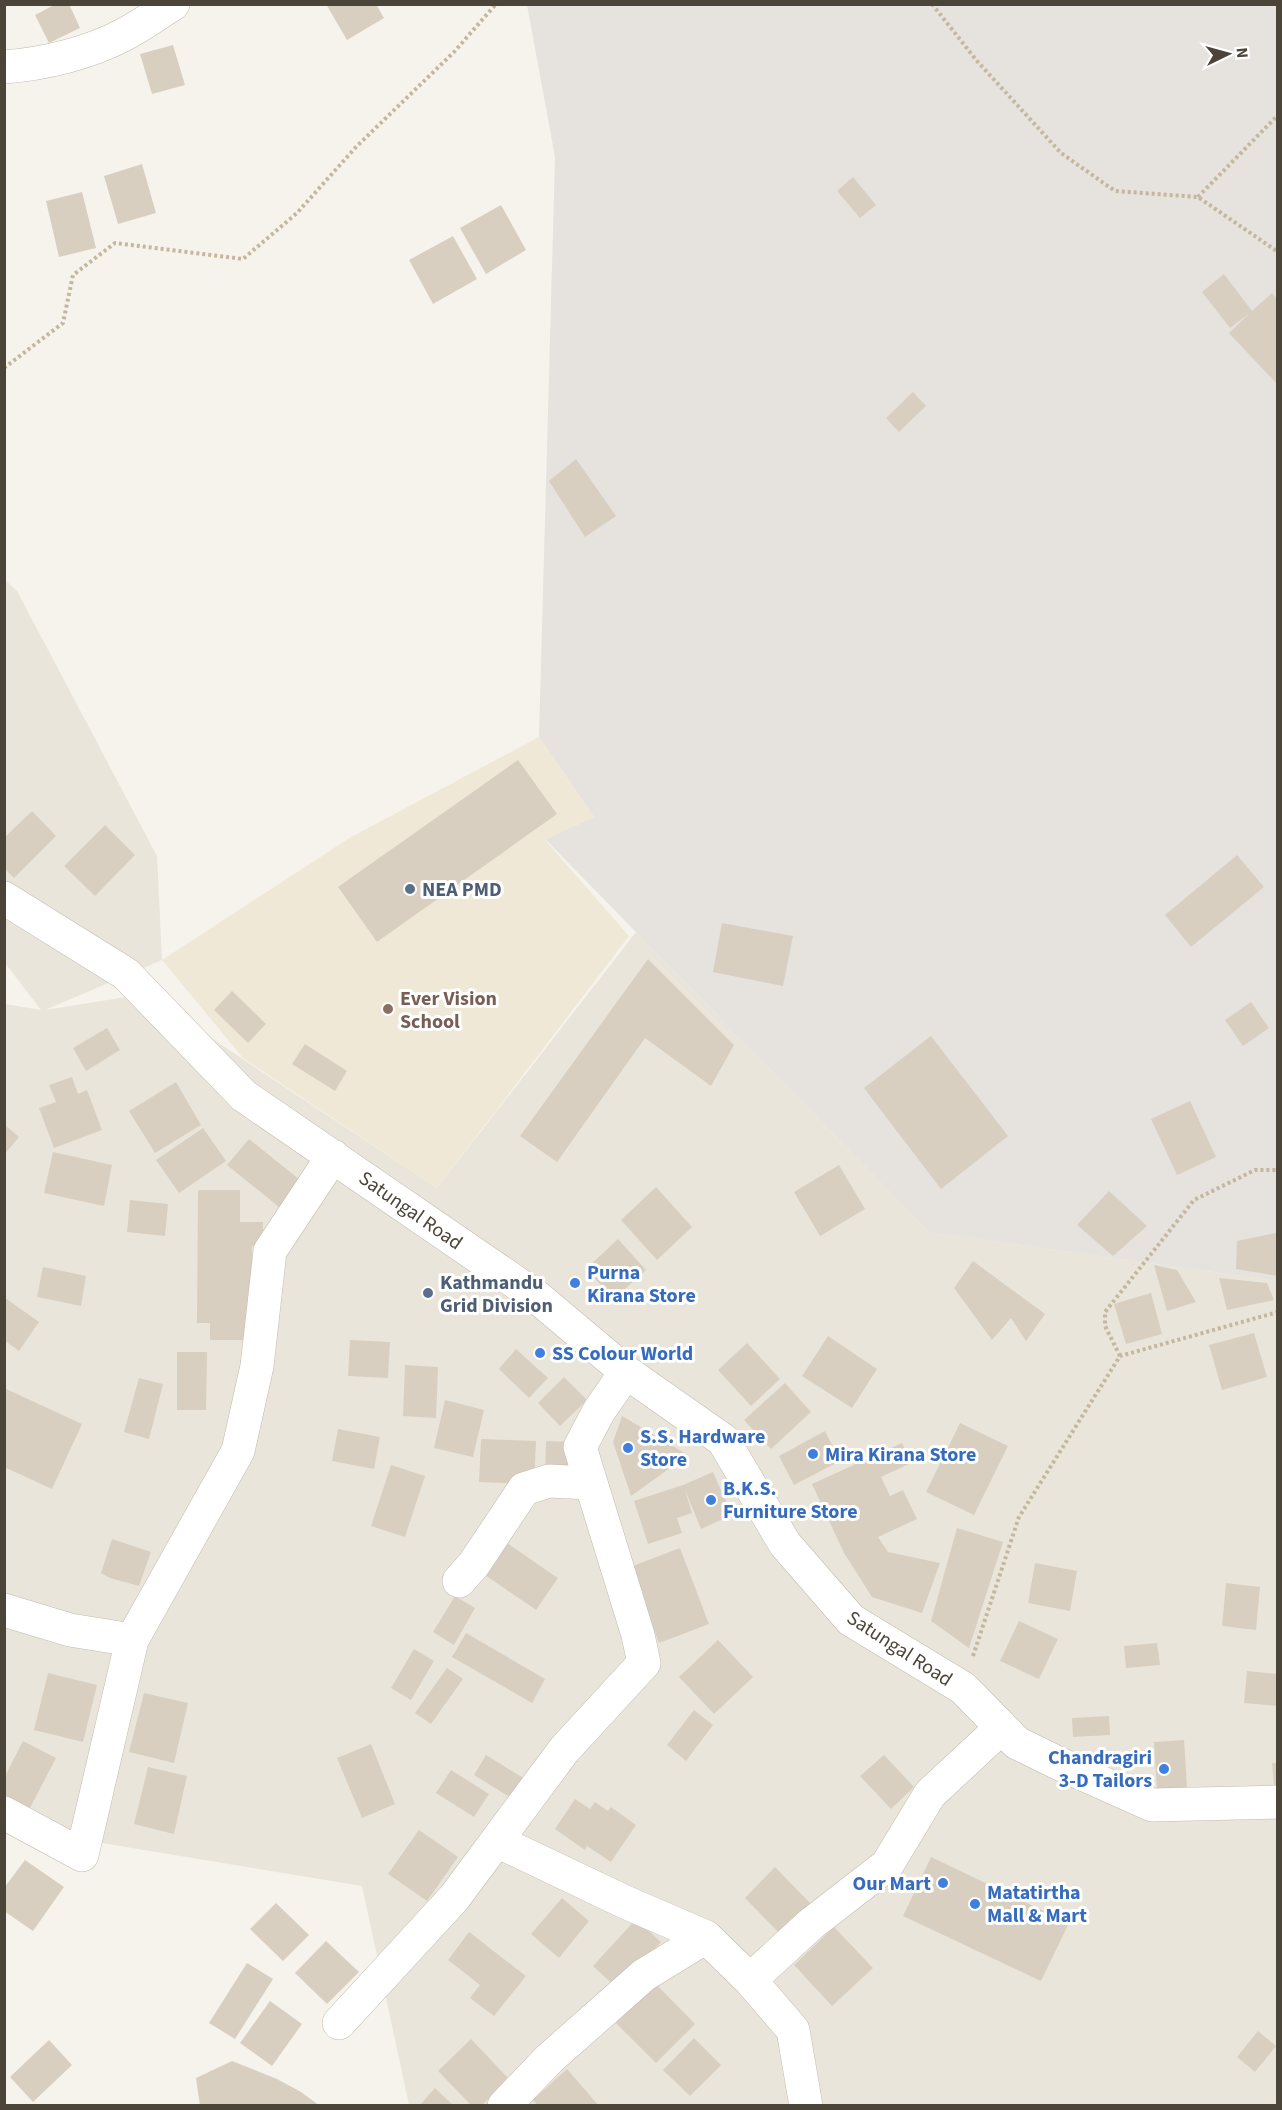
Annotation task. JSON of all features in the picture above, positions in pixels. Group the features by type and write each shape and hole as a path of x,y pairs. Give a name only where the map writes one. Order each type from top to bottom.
{"street":[{"path":"4,67 26,65 73,54 124,35 173,4"},
{"name":"Satungal Road","path":"7,904 126,974 244,1096 537,1297 626,1372 723,1440 785,1544 851,1620 963,1688 1017,1743 1152,1804 1278,1802"},
{"path":"4,1813 81,1855 132,1640 238,1451 257,1366 270,1251 333,1156"},
{"path":"339,2023 454,1898 564,1750 644,1663 638,1635 580,1448 599,1411 626,1372"},
{"path":"459,1581 474,1564 524,1489 549,1481 590,1484"},
{"path":"4,1610 70,1630 132,1640"},
{"path":"750,1980 811,1924 887,1865 930,1794 1001,1728"},
{"path":"497,1841 625,1902 706,1937 750,1980 793,2030 806,2106"},
{"path":"504,2106 549,2059 644,1975 706,1937"}],"path":[{"path":"4,368 63,323 73,275 115,243 243,259 297,213 356,147 454,52 496,4"},
{"path":"932,4 977,62 1061,153 1115,191 1198,197 1278,252"},
{"path":"1198,197 1278,115"},
{"path":"1120,1356 1105,1326 1104,1312 1194,1200 1255,1170 1278,1170"},
{"path":"963,1688 1019,1517 1120,1356 1278,1312"}],"shaded area":[{"path":"527,5 1277,5 1277,1281 929,1232 545,839 594,817 539,737 555,157"},
{"path":"4,579 17,591 157,856 162,960 45,1010 145,994 437,1188 636,932 929,1232 1277,1281 1277,2105 409,2105 362,1886 5,1827 5,1004 41,1010 5,963"},
{"name":"Ever Vision School","path":"539,737 594,817 545,840 629,936 437,1188 243,1058 162,960 351,837"}],"building":[{"path":"56,4 69,4 80,28 49,43 35,15"},
{"path":"326,4 376,4 384,18 347,40"},
{"path":"173,45 185,85 152,94 140,54"},
{"path":"142,164 156,213 118,224 104,176"},
{"path":"853,177 876,205 860,218 837,191"},
{"path":"82,192 96,248 59,257 46,201"},
{"path":"501,205 526,250 486,274 460,228"},
{"path":"453,236 477,279 433,304 409,260"},
{"path":"1224,274 1252,311 1272,293 1278,300 1278,385 1229,333 1250,313 1230,328 1202,292"},
{"path":"913,392 926,406 899,432 886,418"},
{"path":"576,459 616,516 585,537 549,481"},
{"path":"518,760 557,814 377,942 338,887"},
{"path":"32,811 56,836 14,878 4,868 4,838"},
{"path":"105,825 135,855 95,896 64,866"},
{"path":"1237,855 1264,887 1191,947 1165,915"},
{"path":"722,923 793,936 783,986 713,972"},
{"path":"648,959 734,1045 711,1086 645,1038 557,1162 520,1136"},
{"path":"232,991 266,1024 248,1043 214,1010"},
{"path":"1251,1002 1269,1028 1243,1046 1225,1020"},
{"path":"107,1028 120,1050 86,1071 73,1048"},
{"path":"931,1036 1008,1136 941,1189 864,1088"},
{"path":"305,1044 347,1071 335,1091 292,1064"},
{"path":"72,1077 78,1094 87,1090 102,1130 54,1148 39,1108 56,1102 49,1085"},
{"path":"176,1082 201,1125 155,1153 129,1111"},
{"path":"1190,1101 1216,1157 1177,1175 1151,1119"},
{"path":"4,1124 19,1137 4,1155"},
{"path":"203,1128 226,1161 179,1193 156,1160"},
{"path":"249,1139 300,1180 279,1207 227,1165"},
{"path":"53,1152 112,1165 104,1206 44,1193"},
{"path":"839,1165 865,1209 820,1236 794,1192"},
{"path":"656,1187 692,1227 657,1260 621,1220"},
{"path":"198,1190 240,1190 240,1222 263,1222 263,1246 252,1246 252,1340 210,1340 210,1323 197,1323"},
{"path":"1109,1191 1147,1226 1113,1256 1077,1225"},
{"path":"130,1200 168,1204 165,1236 127,1232"},
{"path":"1276,1233 1278,1276 1236,1269 1237,1241"},
{"path":"618,1239 646,1270 614,1299 586,1269"},
{"path":"973,1261 1045,1314 1026,1341 1011,1318 992,1340 954,1288"},
{"path":"1154,1265 1177,1270 1196,1302 1167,1311"},
{"path":"43,1267 86,1276 81,1306 37,1297"},
{"path":"1219,1278 1267,1283 1274,1300 1227,1310"},
{"path":"1151,1293 1162,1334 1126,1344 1114,1304"},
{"path":"4,1297 39,1322 19,1351 4,1340"},
{"path":"1254,1333 1267,1377 1222,1390 1209,1345"},
{"path":"828,1336 877,1369 852,1408 802,1376"},
{"path":"350,1340 390,1342 388,1378 348,1376"},
{"path":"747,1343 780,1379 751,1406 718,1370"},
{"path":"516,1349 548,1378 529,1398 499,1369"},
{"path":"177,1352 207,1352 206,1410 177,1410"},
{"path":"405,1365 438,1367 436,1418 403,1416"},
{"path":"564,1377 587,1400 560,1426 538,1403"},
{"path":"139,1378 163,1384 149,1439 124,1432"},
{"path":"785,1383 811,1412 771,1449 744,1420"},
{"path":"4,1388 82,1424 52,1489 4,1467"},
{"path":"445,1400 484,1410 473,1457 434,1448"},
{"path":"622,1416 688,1455 631,1496 613,1442"},
{"path":"960,1423 1008,1446 974,1515 926,1492"},
{"path":"338,1429 380,1437 374,1469 332,1461"},
{"path":"825,1431 840,1461 794,1485 779,1456"},
{"path":"481,1439 536,1441 534,1484 479,1482"},
{"path":"546,1441 572,1442 571,1475 545,1475"},
{"path":"902,1443 911,1463 881,1477 890,1496 903,1490 917,1519 878,1537 888,1552 940,1563 922,1613 872,1597 844,1553 812,1484"},
{"path":"391,1465 425,1476 405,1537 371,1526"},
{"path":"713,1472 732,1515 701,1529 685,1490 692,1513 677,1518 682,1533 648,1544 634,1501 683,1485"},
{"path":"957,1528 1003,1542 969,1648 931,1621"},
{"path":"112,1539 151,1552 139,1586 110,1578 101,1573"},
{"path":"507,1543 558,1578 536,1610 485,1575"},
{"path":"680,1548 709,1624 659,1643 630,1567"},
{"path":"1035,1563 1077,1571 1070,1611 1028,1603"},
{"path":"1226,1583 1260,1587 1256,1630 1222,1626"},
{"path":"455,1596 475,1608 454,1645 433,1632"},
{"path":"1019,1621 1058,1639 1039,1679 1000,1661"},
{"path":"466,1633 545,1679 532,1703 452,1657"},
{"path":"718,1640 753,1677 714,1714 679,1677"},
{"path":"1157,1643 1160,1665 1126,1668 1124,1646"},
{"path":"414,1649 434,1661 411,1700 391,1688"},
{"path":"447,1668 463,1679 431,1724 415,1713"},
{"path":"1247,1671 1278,1674 1278,1706 1244,1703"},
{"path":"48,1673 97,1685 83,1742 34,1730"},
{"path":"144,1693 188,1703 174,1763 129,1752"},
{"path":"694,1710 713,1725 686,1761 667,1745"},
{"path":"1109,1716 1110,1735 1073,1737 1072,1718"},
{"path":"1184,1740 1187,1787 1157,1789 1154,1742"},
{"path":"23,1741 56,1758 30,1808 4,1795 4,1778"},
{"path":"371,1744 395,1804 362,1818 337,1758"},
{"path":"486,1755 528,1781 516,1801 474,1775"},
{"path":"884,1755 914,1787 891,1809 860,1776"},
{"path":"1272,1763 1278,1763 1278,1786 1274,1786"},
{"path":"148,1767 187,1776 174,1834 134,1824"},
{"path":"451,1770 489,1794 474,1817 436,1793"},
{"path":"575,1799 590,1809 595,1802 608,1811 611,1807 636,1825 611,1862 587,1846 585,1850 555,1829"},
{"path":"419,1830 458,1857 427,1901 388,1874"},
{"path":"931,1857 1069,1923 1041,1981 903,1916"},
{"path":"25,1860 64,1887 33,1931 4,1911 4,1888"},
{"path":"775,1867 813,1906 782,1936 745,1898"},
{"path":"562,1898 589,1921 559,1958 531,1934"},
{"path":"276,1903 309,1935 283,1961 250,1929"},
{"path":"636,1919 661,1942 618,1989 593,1966"},
{"path":"834,1927 873,1968 832,2006 794,1965"},
{"path":"469,1932 526,1976 494,2016 470,1998 480,1985 448,1960"},
{"path":"326,1941 359,1972 327,2004 295,1973"},
{"path":"247,1963 273,1979 235,2039 209,2023"},
{"path":"655,1983 695,2024 656,2063 616,2023"},
{"path":"270,2001 302,2024 272,2066 240,2043"},
{"path":"1258,2031 1276,2046 1255,2072 1237,2057"},
{"path":"694,2038 721,2065 690,2096 663,2070"},
{"path":"471,2039 509,2079 481,2106 472,2106 438,2071"},
{"path":"49,2040 72,2065 33,2102 10,2077"},
{"path":"232,2061 277,2079 320,2106 200,2106 196,2078"},
{"path":"567,2069 599,2106 538,2106 533,2100"},
{"path":"435,2088 454,2106 419,2106"}],"place":[{"name":"NEA PMD","path":"410,889"},
{"name":"Ever Vision School","path":"388,1009"},
{"name":"Purna Kirana Store","path":"575,1283"},
{"name":"Kathmandu Grid Division","path":"428,1293"},
{"name":"SS Colour World","path":"540,1353"},
{"name":"S.S. Hardware Store","path":"628,1448"},
{"name":"Mira Kirana Store","path":"813,1454"},
{"name":"B.K.S. Furniture Store","path":"711,1500"},
{"name":"Chandragiri 3-D Tailors","path":"1164,1769"},
{"name":"Our Mart","path":"943,1883"},
{"name":"Matatirtha Mall & Mart","path":"975,1904"}]}
